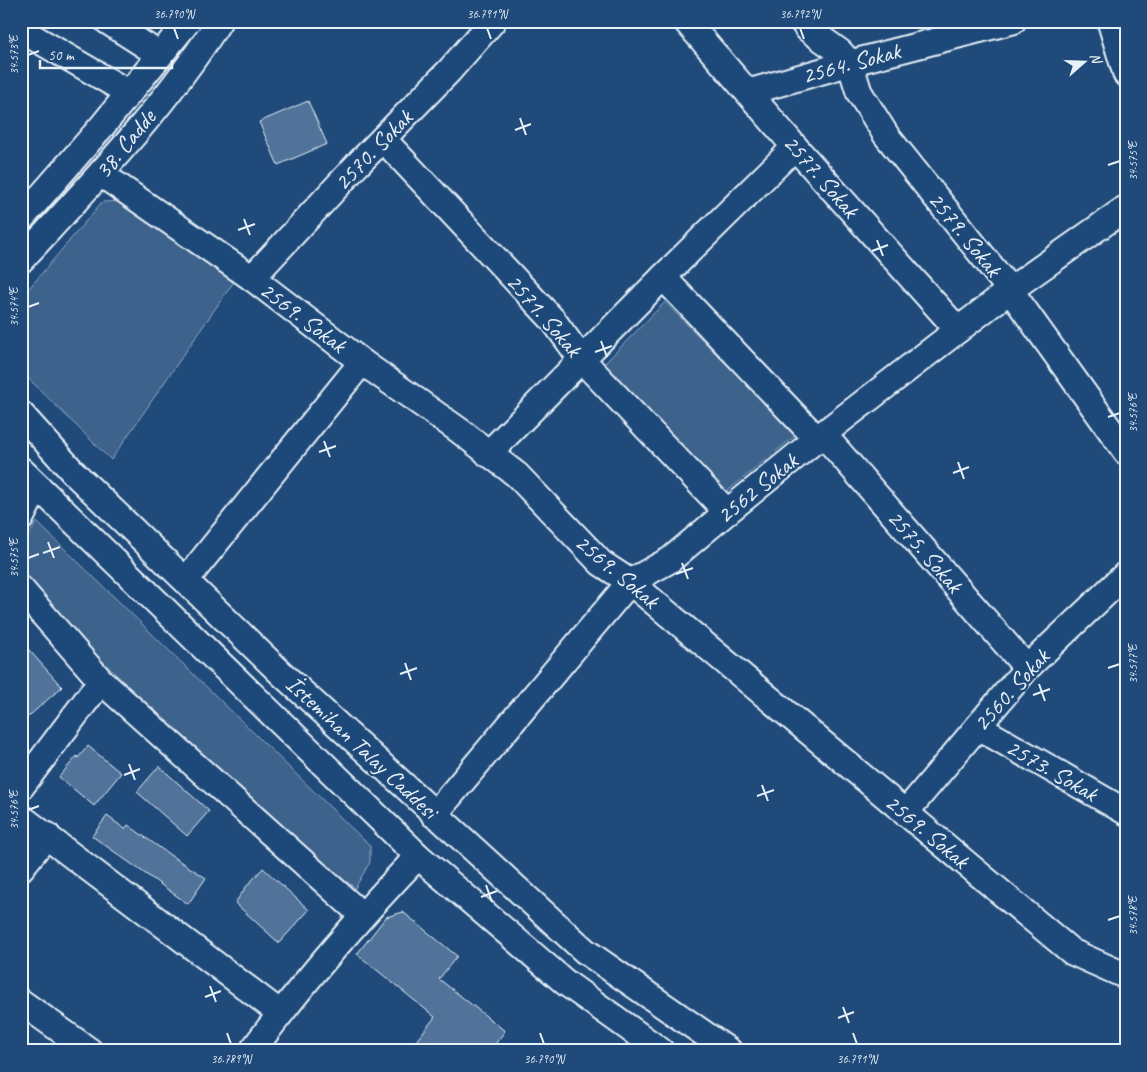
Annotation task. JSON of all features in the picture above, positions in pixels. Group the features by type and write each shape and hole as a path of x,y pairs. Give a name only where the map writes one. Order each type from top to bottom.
{"street":[{"path":"107,21 160,56"},
{"name":"38. Cadde","path":"21,219 103,125 188,21"},
{"name":"38. Cadde","path":"21,260 101,174 200,52 219,21"},
{"name":"2570. Sokak","path":"252,278 449,72 493,21"},
{"name":"2577. Sokak","path":"686,21 958,330"},
{"path":"802,21 808,29 840,52 850,62"},
{"name":"2564. Sokak","path":"749,92 850,62 1012,21"},
{"path":"1113,23 1126,74"},
{"path":"21,30 129,93"},
{"name":"2579. Sokak","path":"850,62 859,92 886,135 1010,290 1126,452"},
{"name":"2571. Sokak","path":"383,139 553,320 582,360 727,512"},
{"path":"488,454 795,147"},
{"name":"2569. Sokak","path":"101,174 252,278 362,362 460,431 517,475 601,563 630,582 1072,952 1126,976"},
{"name":"2562 Sokak","path":"434,815 630,582 670,560 820,437 958,330 1010,290 1126,208"},
{"name":"2575. Sokak","path":"664,277 820,437 1027,668"},
{"path":"186,580 362,362"},
{"name":"İstemihan Talay Caddesi","path":"21,414 74,473 281,673 584,951 729,1051"},
{"path":"21,518 29,478"},
{"name":"İstemihan Talay Caddesi","path":"29,478 418,856 566,983 661,1051"},
{"name":"2560. Sokak","path":"905,813 1027,668 1126,574"},
{"path":"21,589 101,681 362,915"},
{"path":"21,787 101,681"},
{"name":"2573. Sokak","path":"978,727 1126,812"},
{"path":"21,817 280,1013"},
{"path":"21,868 47,835"},
{"path":"252,1051 280,1013 362,915 418,856"},
{"path":"21,1002 90,1051"}],"shaded area":[{"path":"125,201 235,280 111,460 21,371 21,298 102,202"},
{"path":"665,302 796,435 725,493 604,364"},
{"path":"37,522 370,846 370,862 355,888 310,855 160,717 91,650 26,577 21,561 22,548"}],"building":[{"path":"308,101 327,144 278,165 259,122"},
{"path":"21,641 62,687 21,723"},
{"path":"88,746 121,773 94,806 59,777"},
{"path":"159,766 209,811 187,836 137,792"},
{"path":"107,816 125,829 128,825 206,878 188,904 92,836"},
{"path":"263,868 309,910 279,943 235,903"},
{"path":"403,912 457,956 439,979 505,1031 490,1051 408,1051 435,1017 357,954 386,917"}]}
